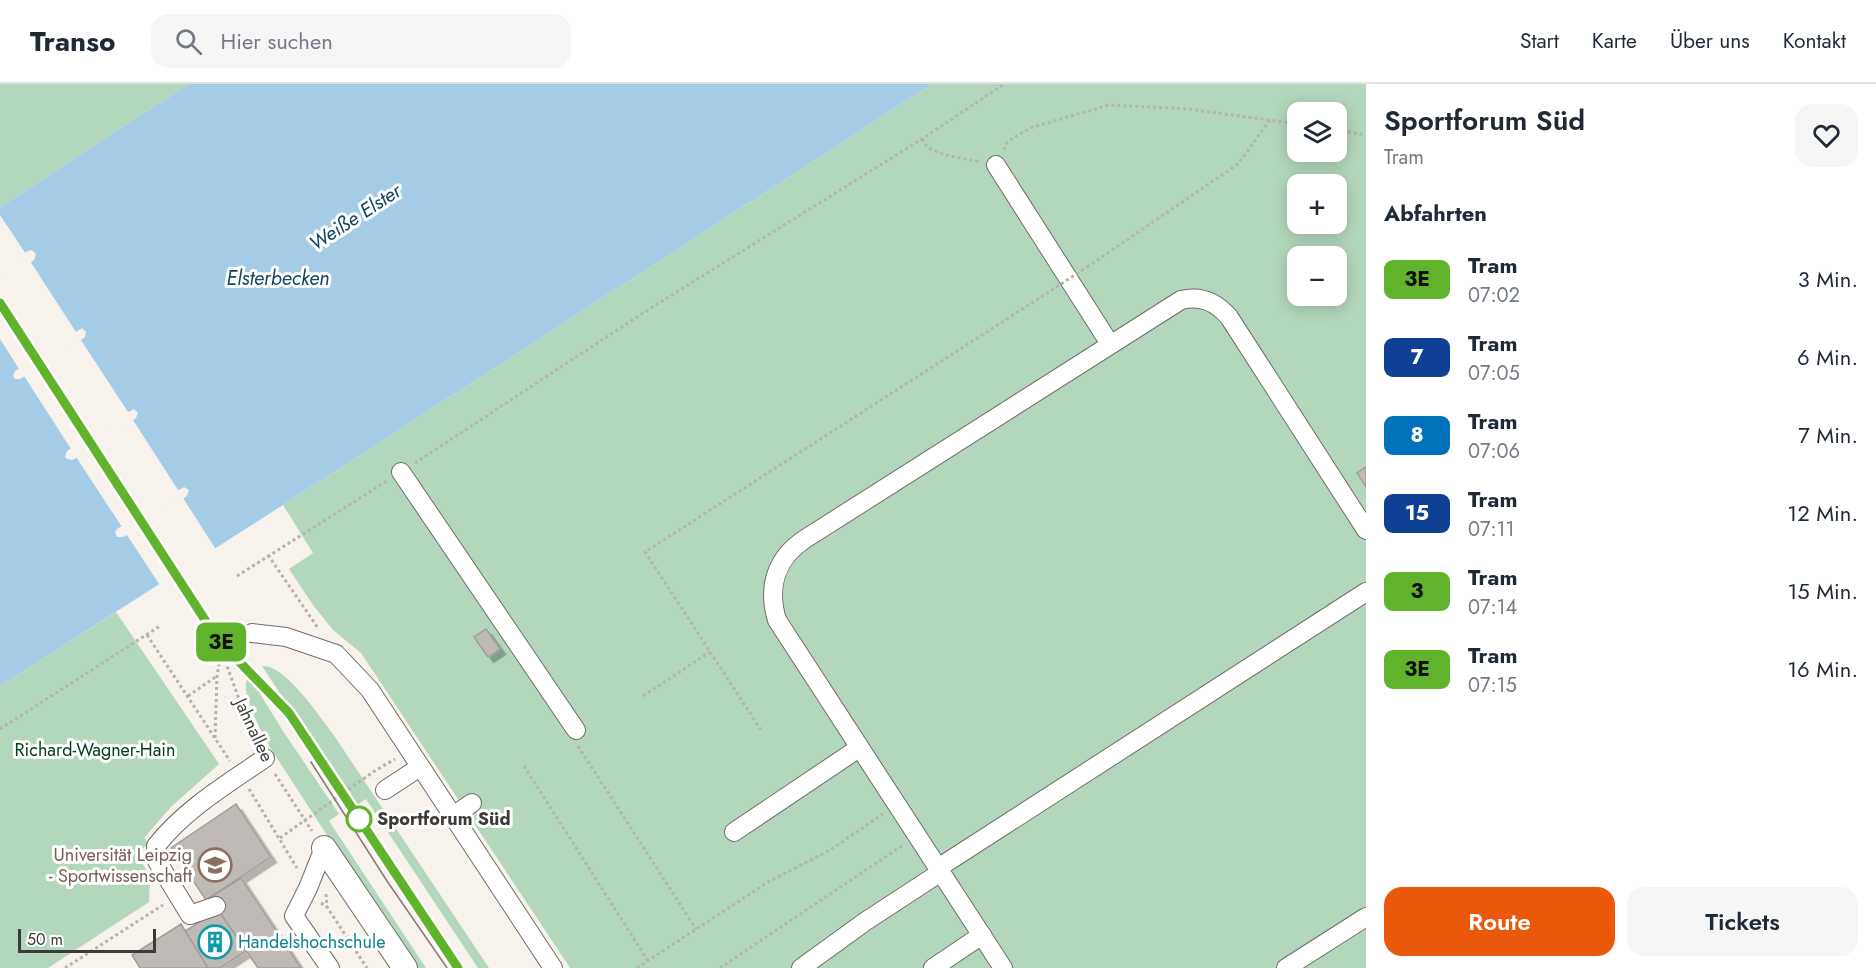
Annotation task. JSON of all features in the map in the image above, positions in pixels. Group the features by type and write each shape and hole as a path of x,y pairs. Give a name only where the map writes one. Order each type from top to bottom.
{"main road":[{"path":"324,848 405,968"}],"street":[{"path":"996,165 1110,344"},
{"path":"1003,968 777,620 772,596 776,573 795,546 1181,300 1196,298 1204,299 1222,309 1366,530"},
{"path":"401,472 576,736"},
{"path":"801,968 939,870 1366,592"},
{"path":"252,633 286,637 336,654 370,690 553,968"},
{"path":"734,832 860,748"},
{"path":"216,906 190,915 157,861 156,846 169,830 225,784 265,758"},
{"path":"385,790 420,766"},
{"path":"453,816 472,803"},
{"path":"324,848 294,916 330,968"},
{"path":"1286,968 1366,917"},
{"path":"933,968 982,935"}],"path":[{"path":"237,576 401,472 643,313 922,139 1004,84"},
{"path":"922,139 928,148 945,155 996,165 1007,142 1030,128 1109,105 1188,109 1287,122"},
{"path":"761,730 645,552 1087,267 1238,164 1270,120"},
{"path":"1347,132 1366,135"},
{"name":"Jahnallee","path":"0,303 207,623 222,650 249,727 265,758 324,848"},
{"path":"268,555 305,610"},
{"path":"0,729 160,626"},
{"path":"147,635 240,775 308,888 317,900 327,907 367,968"},
{"path":"215,739 217,676 222,650"},
{"path":"643,696 710,652"},
{"path":"188,696 217,676"},
{"path":"576,736 696,929"},
{"path":"280,838 373,772 410,750"},
{"path":"524,766 648,960"},
{"path":"637,968 768,882 830,850 897,805"},
{"path":"720,968 917,836"},
{"path":"65,968 177,896"}],"green space":[{"path":"0,84 189,84 0,207"},
{"path":"932,84 1366,84 1366,968 570,968 361,653 333,630 289,569 313,553 283,505"},
{"name":"Richard-Wagner-Hain","path":"116,612 219,764 171,807 144,838 148,843 137,856 150,875 149,902 48,968 0,968 0,686"},
{"path":"262,666 271,667 281,673 320,716 489,968 478,968 366,799 355,806"},
{"path":"249,676 339,814 329,821 426,968 417,968 272,751 247,697 246,684"}],"water":[{"name":"Elsterbecken","path":"189,84 932,84 0,686 0,282 34,260 36,254 32,250 28,251 0,270 0,207","holes":["82,328 86,332 85,337 20,379 15,379 13,376 15,371","134,409 138,413 136,418 73,460 65,457 67,451","184,487 189,490 187,496 123,537 117,537 115,532"]}],"pier":[{"path":"0,215 26,254 29,252 30,254 0,273"},
{"path":"32,257 30,261 76,332 80,332 18,372 19,369 0,339 0,278"},
{"path":"82,335 84,337 81,340 128,412 133,412 70,453 71,449 24,376 21,378 20,376"},
{"path":"135,416 133,420 178,490 183,490 120,531 122,527 76,457 72,456"},
{"path":"185,494 183,498 217,551 161,587 127,535 122,534"}],"building":[{"path":"1366,467 1366,487 1357,473"},
{"path":"486,629 500,649 488,657 474,637"},
{"path":"236,804 271,857 206,900 171,848"},
{"path":"241,878 301,968 258,968 210,898"},
{"name":"Handelshochschule","path":"218,910 246,951 220,968 208,968 184,932"},
{"path":"181,924 208,968 140,968 132,955"}],"tram line":[{"path":"0,302 207,623 226,648 289,713 458,968"},
{"name":"3E","path":"0,303 207,623 226,648 289,713 458,968"},
{"path":"311,762 387,881 447,968"}],"place":[{"name":"Sportforum Süd","path":"359,819"},
{"name":"Universität Leipzig - Sportwissenschaft","path":"215,865"},
{"name":"Handelshochschule","path":"215,942"}],"water label":[{"name":"Weiße Elster","path":"355,217"}]}
